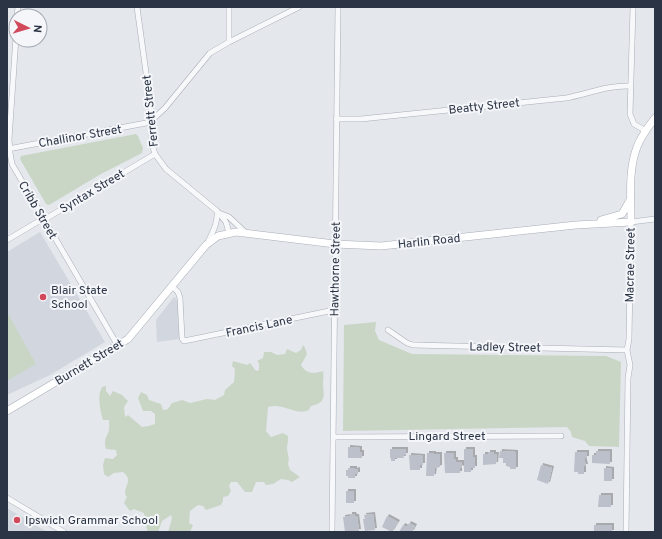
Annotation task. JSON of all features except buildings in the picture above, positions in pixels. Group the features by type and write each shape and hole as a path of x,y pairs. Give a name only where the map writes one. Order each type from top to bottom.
{"main road":[{"name":"Macrae Street","path":"631,222 632,167 635,154 646,131 655,118"},
{"path":"576,225 618,216 626,210 631,197"},
{"name":"Harlin Road","path":"206,245 218,236 236,232 335,244 390,246 576,225 631,222"},
{"name":"Burnett Street","path":"7,411 118,346 130,336 206,245"}],"street":[{"name":"Ferrett Street","path":"137,7 152,120 152,144 155,154 166,169 217,211 226,222 229,233"},
{"path":"229,7 229,42"},
{"path":"152,120 165,108 207,55 229,42 299,7"},
{"name":"Hawthorne Street","path":"332,532 338,7"},
{"path":"633,7 630,118 634,124 646,131"},
{"name":"Cribb Street","path":"15,48 8,149 14,168 118,346"},
{"name":"Beatty Street","path":"336,119 361,119 566,98 615,87 630,86"},
{"name":"Challinor Street","path":"8,149 142,125 152,120"},
{"name":"Syntax Street","path":"7,240 155,154"},
{"path":"206,245 215,227 217,211 229,217 247,234"},
{"name":"Harlin Road","path":"631,222 655,219"},
{"name":"Macrae Street","path":"626,532 628,378 630,365 627,350 629,339 631,222"},
{"name":"Francis Lane","path":"172,286 178,292 180,298 183,341 334,310"},
{"name":"Ladley Street","path":"388,330 407,343 413,345 627,350"},
{"name":"Lingard Street","path":"333,437 561,436"},
{"path":"7,498 64,532"}],"shaded area":[{"name":"Blair State School","path":"40,232 105,342 50,375 7,395 7,252"},
{"path":"174,297 178,300 179,339 157,342 156,320"},
{"name":"Ipswich Grammar School","path":"7,508 47,532 7,532"}],"green space":[{"path":"136,134 143,148 142,153 101,174 49,205 46,204 20,159 21,156"},
{"path":"7,312 36,364 7,381"},
{"path":"376,322 375,331 379,340 412,354 606,356 621,362 619,447 589,446 585,441 572,437 571,432 567,427 343,431 344,325"},
{"path":"303,345 307,354 301,365 303,368 308,372 316,373 323,371 323,399 316,405 311,406 309,410 304,411 279,406 268,407 266,431 271,437 283,433 288,436 288,464 290,470 300,477 292,482 281,479 273,484 266,485 264,482 256,482 252,492 245,492 237,482 231,482 229,486 231,491 228,496 223,497 221,505 206,510 203,506 198,505 190,511 189,523 193,525 190,532 168,532 172,519 171,515 162,521 158,532 149,532 147,530 144,513 134,509 130,511 124,503 127,497 125,491 128,483 128,478 126,475 123,472 114,473 108,477 104,474 103,465 105,458 113,459 117,455 116,450 106,449 105,447 105,441 109,430 109,420 103,420 101,412 99,399 102,387 106,386 106,391 110,396 113,391 122,395 128,401 124,407 125,417 128,415 142,427 149,426 155,424 155,414 151,411 143,411 138,398 141,392 147,395 149,400 161,404 163,410 168,409 172,403 182,400 190,403 207,399 215,400 224,395 225,390 234,382 235,369 232,366 233,361 247,365 250,363 256,371 259,370 259,363 257,361 263,358 264,352 271,352 277,355 285,354 287,349 296,353 301,350"}],"place":[{"name":"Blair State School","path":"43,297"},
{"name":"Ipswich Grammar School","path":"17,520"}]}
